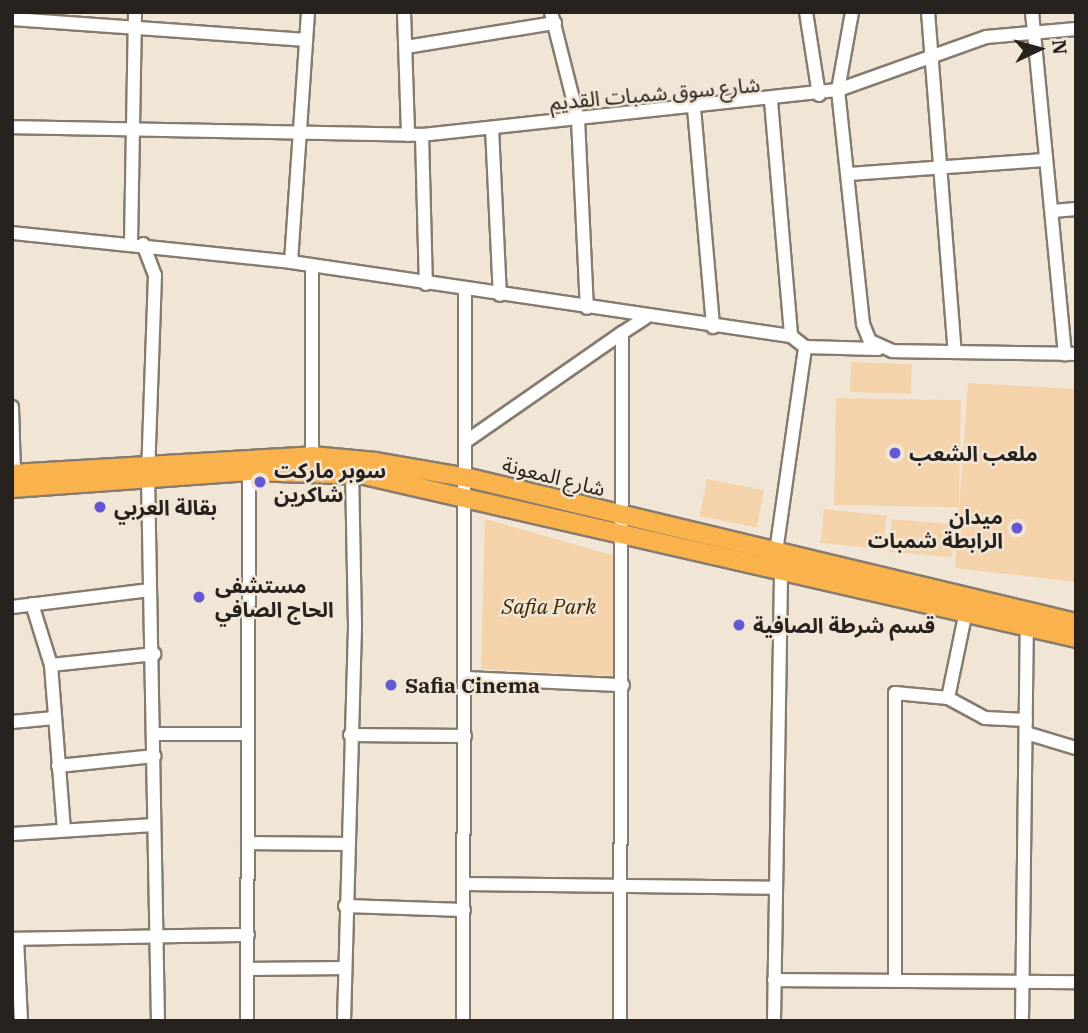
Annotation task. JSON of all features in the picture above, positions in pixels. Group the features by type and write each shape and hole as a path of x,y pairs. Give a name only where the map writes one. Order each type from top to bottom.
{"highway":[{"name":"شارع المعونة","path":"13,478 312,456 469,487 779,560 1076,624"},
{"name":"شارع المعونة","path":"148,470 352,474 469,487"},
{"name":"شارع المعونة","path":"779,560 1076,638"}],"street":[{"path":"135,12 137,243 155,275 148,470 154,654 158,1021"},
{"path":"290,262 308,12"},
{"path":"404,12 408,135"},
{"path":"806,12 819,95"},
{"path":"852,12 838,90 863,324 878,349"},
{"path":"928,12 945,169 955,352"},
{"path":"12,233 137,243 290,262 645,318 791,337 805,347 1070,354 1053,211 1044,160 1032,12"},
{"path":"406,47 553,18 578,119 587,308"},
{"path":"12,19 306,40"},
{"name":"شارع سوق شمبات القديم","path":"12,127 422,135 819,95 932,53 1034,31 1076,29"},
{"path":"771,101 791,337"},
{"path":"694,108 713,327"},
{"path":"492,128 500,295"},
{"path":"422,135 426,284"},
{"path":"849,174 1044,160"},
{"path":"1053,211 1076,209"},
{"path":"312,266 312,456"},
{"path":"463,1021 469,487 465,289"},
{"path":"468,440 645,318"},
{"path":"620,1021 622,332"},
{"path":"774,1021 779,560 805,347"},
{"path":"12,407 13,478"},
{"path":"247,1021 249,471"},
{"path":"344,1021 352,474"},
{"path":"12,607 150,590"},
{"path":"33,604 51,665 64,829"},
{"path":"948,698 966,611"},
{"path":"1022,1021 1027,626"},
{"path":"51,665 154,654"},
{"path":"466,678 623,685"},
{"path":"895,980 895,693 948,698 985,718 1026,727 1076,748"},
{"path":"12,722 54,718"},
{"path":"155,734 248,734"},
{"path":"350,734 465,736"},
{"path":"58,766 154,756"},
{"path":"12,834 154,825"},
{"path":"248,843 346,844"},
{"path":"464,884 775,888"},
{"path":"345,906 464,910"},
{"path":"21,1021 15,939 248,935"},
{"path":"247,969 344,968"},
{"path":"774,980 1076,982"}],"green space":[{"path":"851,362 912,364 911,394 850,392"},
{"path":"968,383 1076,389 1076,582 955,568"},
{"name":"ملعب الشعب","path":"836,398 961,400 959,507 834,505"},
{"path":"707,479 764,490 757,527 700,516"},
{"path":"824,509 887,516 883,549 820,543"},
{"name":"Safia Park","path":"485,519 615,556 614,676 481,669"},
{"path":"892,519 955,524 952,557 889,552"}],"place":[{"name":"ملعب الشعب","path":"895,453"},
{"name":"سوبر ماركت شاكرين","path":"260,482"},
{"name":"بقالة العربي","path":"100,507"},
{"name":"ميدان الرابطة شمبات","path":"1017,528"},
{"name":"مستشفى الحاج الصافي","path":"199,597"},
{"name":"قسم شرطة الصافية","path":"739,625"},
{"name":"Safia Cinema","path":"391,685"}]}
